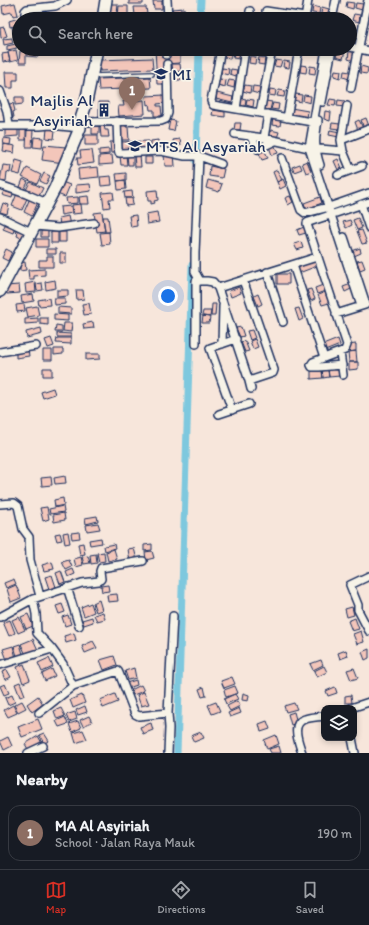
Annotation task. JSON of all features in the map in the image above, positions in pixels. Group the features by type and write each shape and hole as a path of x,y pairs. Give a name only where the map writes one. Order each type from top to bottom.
{"main road":[{"path":"104,12 106,0"},
{"path":"0,291 55,188 80,125 95,56"}],"street":[{"path":"25,12 27,9 55,6 66,0"},
{"path":"167,0 168,12"},
{"path":"306,12 308,0"},
{"path":"333,12 336,0"},
{"path":"338,12 340,0"},
{"path":"351,88 368,0"},
{"path":"266,11 272,12"},
{"path":"359,49 369,51"},
{"path":"220,56 211,102 213,105 315,122"},
{"path":"236,109 244,56"},
{"path":"260,113 271,56"},
{"path":"287,118 299,56"},
{"path":"325,56 312,149 365,305 336,314"},
{"path":"315,122 330,56"},
{"path":"0,126 80,125 116,121 161,121 166,119 168,113 166,64"},
{"path":"0,91 7,111 9,125"},
{"path":"347,106 342,140 343,151 351,170"},
{"path":"264,138 268,114"},
{"path":"116,121 120,153 122,154 161,151 185,156 198,156 221,164"},
{"path":"342,140 369,129"},
{"path":"235,134 264,138 312,149 343,151"},
{"path":"250,136 258,149 275,141"},
{"path":"198,156 195,272 200,281"},
{"path":"282,158 303,212 332,210 369,202"},
{"path":"338,175 362,166"},
{"path":"0,185 46,203"},
{"path":"342,365 312,367 311,365 313,362 345,350 347,345 307,223 369,193"},
{"path":"361,204 369,228"},
{"path":"0,216 33,229 58,228 94,223"},
{"path":"218,288 317,256"},
{"path":"292,265 324,358"},
{"path":"267,272 283,322"},
{"path":"243,280 274,370 273,373 249,381"},
{"path":"196,344 196,281 213,282 218,288 223,300 251,389"},
{"path":"222,344 223,300"},
{"path":"232,410 210,348 236,339"},
{"path":"0,352 36,346"},
{"path":"340,352 343,375"},
{"path":"220,414 249,404"},
{"path":"0,504 14,503 18,506 23,529 29,537 30,560 40,596"},
{"path":"0,617 40,596 82,583 98,581 101,579 101,568 143,561"},
{"path":"369,576 350,585 358,605 358,610 369,631"},
{"path":"67,588 79,626"},
{"path":"33,599 38,633 65,668 74,686"},
{"path":"168,753 168,713 173,616"},
{"path":"0,665 52,650"},
{"path":"39,713 74,686 118,671 135,714 139,716 168,713"},
{"path":"357,706 369,702"},
{"path":"301,753 296,729 299,722 303,719 321,716"},
{"path":"353,741 355,753"},
{"path":"28,753 43,746"}],"lane":[{"path":"91,76 152,74"}],"building":[{"path":"129,0 143,0 143,4 129,4"},
{"path":"153,1 162,1 162,9 154,9"},
{"path":"347,2 354,3 353,9 346,7"},
{"path":"15,3 17,12 3,14 2,6"},
{"path":"356,3 363,4 362,10 355,8"},
{"path":"110,4 118,4 117,12 110,12"},
{"path":"119,6 128,6 128,12 118,12"},
{"path":"313,6 320,8 319,12 312,12"},
{"path":"134,7 146,7 147,12 135,12"},
{"path":"322,7 329,9 328,12 321,12"},
{"path":"184,8 184,12 172,12 172,9"},
{"path":"357,14 360,15 359,22 357,21"},
{"path":"12,20 12,27 10,27 9,21"},
{"path":"4,27 7,36 1,38 0,28"},
{"path":"12,38 12,43 4,45 3,39"},
{"path":"12,45 12,49 7,50 7,46"},
{"path":"12,51 12,56 17,56 18,60 10,62 8,52"},
{"path":"8,53 10,61 3,62 2,54"},
{"path":"20,56 26,56 26,63 19,63"},
{"name":"MI","path":"155,56 180,56 180,63 165,64 166,84 157,84"},
{"path":"233,56 239,56 239,59 233,58"},
{"path":"250,56 256,57 255,64 249,63"},
{"path":"336,56 344,56 343,59"},
{"path":"348,56 355,56 354,61 348,59"},
{"path":"259,57 265,58 264,65 258,64"},
{"path":"152,58 153,69 100,71 100,60"},
{"path":"276,60 282,61 280,67 274,66"},
{"path":"284,61 290,62 289,68 283,67"},
{"path":"172,64 180,64 181,71 173,72"},
{"path":"301,65 307,66 306,73 300,72"},
{"path":"310,66 316,67 315,74 309,73"},
{"path":"361,66 368,68 367,74 360,73"},
{"path":"222,68 229,69 228,75 221,73"},
{"path":"231,69 237,70 236,76 230,74"},
{"path":"335,70 341,71 340,78 334,76"},
{"path":"344,71 350,72 349,79 343,77"},
{"path":"5,72 18,72 18,80 13,80 13,88 6,88"},
{"path":"174,72 180,72 181,80 175,80"},
{"path":"150,77 151,88 99,90 98,79"},
{"path":"220,79 226,80 225,87 218,85"},
{"path":"229,80 235,81 234,88 227,86"},
{"path":"245,85 251,86 250,93 243,91"},
{"path":"253,86 260,87 259,94 252,92"},
{"path":"270,89 276,90 275,96 269,95"},
{"path":"279,90 285,91 284,97 277,96"},
{"path":"217,93 233,97 232,103 216,99"},
{"path":"296,94 302,95 301,102 294,100"},
{"path":"165,95 166,103 157,104 157,106 161,106 162,116 154,116 154,110 150,110 149,104 147,105 146,96"},
{"path":"304,95 311,96 310,103 303,101"},
{"path":"15,97 23,97 23,104 15,105"},
{"path":"240,98 246,99 245,107 239,105"},
{"path":"247,99 254,100 253,107 246,105"},
{"path":"330,99 336,100 335,106 328,105"},
{"path":"144,100 145,114 119,116 118,106 124,106 123,101"},
{"path":"338,100 345,101 344,107 337,106"},
{"path":"266,101 272,102 270,110 264,109"},
{"name":"Majlis Al Asyiriah","path":"99,102 108,102 108,118 99,118"},
{"path":"13,103 15,111 13,112 14,117 10,118 7,105"},
{"path":"273,103 279,104 278,110 271,109"},
{"path":"291,108 308,111 307,118 290,115"},
{"path":"213,110 225,112 225,117 212,115"},
{"path":"325,111 331,112 330,121 324,119"},
{"path":"273,118 281,120 280,126 272,125"},
{"path":"366,118 369,126 364,129 361,120"},
{"path":"170,120 176,121 174,131 168,130"},
{"path":"359,120 363,128 358,130 355,122"},
{"path":"235,123 241,123 240,130 234,130"},
{"path":"332,123 340,124 339,129 331,128"},
{"path":"92,125 99,125 99,134 92,134"},
{"path":"104,125 105,130 108,130 109,137 101,137 100,126"},
{"path":"120,125 126,125 126,127 128,127 129,140 121,140"},
{"path":"47,129 55,130 54,139 46,138"},
{"path":"5,130 18,130 18,136 5,137"},
{"path":"20,130 26,130 26,140 20,140"},
{"path":"27,130 33,130 32,147 26,147"},
{"path":"271,130 279,132 277,138 270,136"},
{"path":"330,130 340,132 339,137 329,135"},
{"path":"85,135 98,135 98,145 85,145"},
{"path":"34,137 43,138 42,148 33,147"},
{"path":"4,138 11,139 10,145 3,144"},
{"path":"180,139 181,145 174,146 173,140"},
{"path":"158,140 158,149 151,149 151,141"},
{"name":"MTS Al Asyariah","path":"149,141 150,151 121,152 120,142"},
{"path":"110,142 115,142 116,153 111,153"},
{"path":"4,144 15,146 14,153 3,151"},
{"path":"274,144 278,153 272,155 269,147"},
{"path":"44,145 66,147 64,163 42,160"},
{"path":"109,149 109,154 99,155 99,150"},
{"path":"264,149 268,158 262,160 258,151"},
{"path":"92,150 94,163 78,165 77,158 81,158 80,151"},
{"path":"133,154 133,165 128,165 127,155"},
{"path":"134,154 140,154 141,167 135,167"},
{"path":"174,154 175,166 165,166 164,155"},
{"path":"112,155 113,164 99,165 99,156"},
{"path":"126,155 127,165 121,165 120,156"},
{"path":"145,157 152,157 152,164 145,164"},
{"path":"338,159 342,168 338,170 334,161"},
{"path":"16,160 23,162 20,175 12,173"},
{"path":"307,161 311,171 306,173 302,163"},
{"path":"300,164 302,169 294,172 292,167"},
{"path":"3,165 11,166 10,173 7,172 6,181 0,180"},
{"path":"210,166 224,169 222,178 209,176"},
{"path":"98,167 99,177 79,179 78,169"},
{"path":"27,168 41,175 37,184 22,177"},
{"path":"277,170 282,180 277,182 273,172"},
{"path":"44,173 50,176 46,184 40,181"},
{"path":"126,173 126,180 117,181 116,174"},
{"path":"111,176 112,185 101,186 100,177"},
{"path":"23,179 28,182 24,190 20,187"},
{"path":"283,179 286,186 280,189 277,182"},
{"path":"125,180 126,189 118,190 117,181"},
{"path":"208,180 222,184 219,192 206,188"},
{"path":"30,182 43,188 39,196 26,190"},
{"path":"62,182 70,185 65,197 57,194"},
{"path":"90,184 91,191 76,193 76,185"},
{"path":"157,190 158,200 151,204 151,201 148,201 147,191"},
{"path":"4,191 13,194 12,198 2,195"},
{"path":"18,191 28,196 22,210 12,206"},
{"path":"132,191 133,198 125,198 124,192"},
{"path":"113,192 114,199 109,199 110,207 104,208 102,193"},
{"path":"88,196 89,204 80,204 79,197"},
{"path":"290,196 293,202 288,205 285,198"},
{"path":"78,197 78,203 67,204 66,198"},
{"path":"320,197 322,203 306,209 304,203"},
{"path":"30,198 38,202 32,216 24,212"},
{"path":"125,198 132,198 133,205 126,206"},
{"path":"3,203 9,205 7,214 0,212"},
{"path":"81,204 82,213 73,214 72,205"},
{"path":"71,206 72,213 61,215 60,207"},
{"path":"102,212 105,231 97,232 94,213"},
{"path":"157,212 159,222 147,224 146,214"},
{"path":"136,215 137,226 131,227 129,216"},
{"path":"68,216 70,225 60,226 59,218"},
{"path":"103,217 108,217 110,232 105,232"},
{"path":"358,218 362,228 357,230 353,220"},
{"path":"350,220 352,225 346,228 343,222"},
{"path":"6,223 15,227 13,233 3,229"},
{"path":"304,227 306,233 299,235 297,230"},
{"path":"17,228 25,232 23,239 17,236 18,233 15,232"},
{"path":"362,230 367,243 362,244 357,231"},
{"path":"41,231 48,231 48,237 41,237"},
{"path":"51,232 58,232 58,243 51,243"},
{"path":"59,232 66,232 66,242 59,242"},
{"path":"109,232 110,244 102,245 100,233"},
{"path":"36,239 48,239 48,247 36,247"},
{"path":"301,242 303,248 297,250 294,244"},
{"path":"360,248 361,253 354,256 352,251"},
{"path":"6,249 12,252 8,261 2,258"},
{"path":"46,249 56,249 56,254 46,254"},
{"path":"60,253 66,253 66,263 60,263"},
{"path":"47,256 53,256 53,267 39,267 39,260 47,260"},
{"path":"362,260 365,268 360,270 357,261"},
{"path":"315,261 317,266 299,273 297,268"},
{"path":"25,262 26,270 20,271 20,263"},
{"path":"45,269 45,275 34,276 34,279 29,279 28,270"},
{"path":"277,274 289,274 289,284 277,284"},
{"path":"55,280 56,288 46,290 45,282"},
{"path":"35,282 36,292 26,293 25,284"},
{"path":"42,283 43,290 37,291 36,284"},
{"path":"351,284 353,288 345,292 343,287"},
{"path":"19,285 20,293 7,294 6,286"},
{"path":"323,285 325,291 317,294 315,288"},
{"path":"239,287 241,293 231,297 229,291"},
{"path":"311,289 315,299 311,301 307,290"},
{"path":"57,290 68,290 68,296 57,297"},
{"path":"76,290 83,290 84,299 77,300"},
{"path":"325,292 329,303 322,305 318,295"},
{"path":"33,294 34,301 22,303 21,296"},
{"path":"258,294 262,304 258,306 254,296"},
{"path":"49,298 50,305 39,306 38,300"},
{"path":"54,298 65,298 65,304 55,305"},
{"path":"89,303 91,314 84,315 82,304"},
{"path":"24,304 25,311 17,312 16,305"},
{"path":"212,304 216,304 215,316 211,316"},
{"path":"37,306 39,315 28,317 26,308"},
{"path":"58,307 71,308 71,314 58,313"},
{"path":"299,308 303,319 299,321 295,309"},
{"path":"203,311 211,311 210,317 202,316"},
{"path":"54,314 68,315 68,321 54,320"},
{"path":"203,316 210,317 209,323 202,323"},
{"path":"38,318 38,323 25,324 25,319"},
{"path":"40,318 48,318 48,325 40,324"},
{"path":"93,322 94,328 84,329 83,324"},
{"path":"64,323 72,323 71,332 63,331"},
{"path":"56,325 62,326 62,332 55,332"},
{"path":"241,327 244,336 240,337 236,328"},
{"path":"41,328 42,334 27,338 26,332"},
{"path":"252,330 255,338 250,340 247,331"},
{"path":"57,333 71,334 71,337 57,337"},
{"path":"51,338 54,346 48,348 45,340"},
{"path":"57,338 71,338 71,344 56,343"},
{"path":"255,339 258,347 253,349 250,341"},
{"path":"338,339 340,345 325,351 323,345"},
{"path":"245,341 249,351 245,352 241,342"},
{"path":"356,344 356,351 348,352 347,345"},
{"path":"28,349 29,356 16,358 16,350"},
{"path":"54,349 63,349 63,354 54,355"},
{"path":"43,350 52,350 52,360 43,360"},
{"path":"356,351 357,362 349,362 348,352"},
{"path":"86,354 100,354 100,359 86,360"},
{"path":"349,362 358,362 358,369 349,370"},
{"path":"43,368 52,368 52,376 43,376"},
{"path":"322,369 323,378 311,379 311,370"},
{"path":"328,369 339,369 340,376 329,377"},
{"path":"328,370 329,377 323,378 322,371"},
{"path":"53,388 55,394 43,398 41,392"},
{"path":"65,476 66,483 55,484 54,478"},
{"path":"51,477 52,485 42,486 41,478"},
{"path":"63,498 64,505 55,507 54,500"},
{"path":"63,506 64,512 50,514 49,509"},
{"path":"47,507 49,519 43,521 40,508"},
{"path":"64,513 65,520 54,522 53,515"},
{"path":"97,516 98,521 86,524 85,518"},
{"path":"98,523 100,529 87,531 86,525"},
{"path":"68,532 70,543 65,544 63,533"},
{"path":"79,532 80,538 72,539 71,533"},
{"path":"60,533 62,540 57,541 55,534"},
{"path":"101,538 102,543 90,545 89,540"},
{"path":"83,543 85,554 80,555 78,544"},
{"path":"114,544 115,548 105,551 104,546"},
{"path":"152,544 152,550 144,551 144,545"},
{"path":"134,548 137,560 130,561 128,549"},
{"path":"114,549 117,559 108,561 106,552"},
{"path":"152,551 154,558 146,560 145,552"},
{"path":"104,552 105,561 99,562 97,553"},
{"path":"96,554 97,563 91,564 90,555"},
{"path":"88,556 90,563 84,564 82,557"},
{"path":"81,557 83,565 76,567 74,559"},
{"path":"69,560 72,567 66,570 62,562"},
{"path":"52,562 54,569 44,571 42,565"},
{"path":"73,569 75,574 68,577 66,572"},
{"path":"61,571 65,582 60,584 56,573"},
{"path":"52,575 56,587 49,589 45,577"},
{"path":"14,579 16,584 6,588 4,583"},
{"path":"16,585 21,598 11,602 7,589"},
{"path":"108,585 109,591 102,592 101,586"},
{"path":"117,594 118,601 108,602 107,595"},
{"path":"99,600 102,610 96,612 93,603"},
{"path":"91,603 94,612 84,616 81,607"},
{"path":"62,604 65,612 59,614 56,606"},
{"path":"352,607 354,615 347,617 345,609"},
{"path":"103,612 105,619 97,621 94,615"},
{"path":"28,614 33,626 26,629 21,617"},
{"path":"68,615 71,624 65,626 62,617"},
{"path":"19,617 25,630 18,633 12,620"},
{"path":"92,617 93,622 84,625 82,620"},
{"path":"355,618 359,629 352,631 348,621"},
{"path":"10,620 15,633 9,636 3,622"},
{"path":"361,631 364,642 357,644 353,634"},
{"path":"74,633 76,640 66,643 64,636"},
{"path":"33,639 38,650 26,655 21,644"},
{"path":"93,641 97,648 85,653 82,646"},
{"path":"20,644 23,654 17,656 14,646"},
{"path":"13,646 16,658 7,660 3,649"},
{"path":"369,649 369,658 365,660 362,652"},
{"path":"346,650 348,656 340,659 338,653"},
{"path":"114,656 117,665 104,670 100,660"},
{"path":"49,658 53,667 42,672 38,663"},
{"path":"321,660 323,665 313,670 310,664"},
{"path":"24,664 30,680 23,683 17,667"},
{"path":"324,666 327,672 317,677 314,671"},
{"path":"134,668 136,678 128,680 125,671"},
{"path":"354,668 358,678 351,680 347,670"},
{"path":"52,669 55,676 45,681 42,674"},
{"path":"7,670 11,677 5,680 2,672"},
{"path":"232,677 235,684 224,688 221,681"},
{"path":"136,680 137,685 128,688 126,683"},
{"path":"20,682 25,695 20,697 15,684"},
{"path":"5,684 9,693 4,695 0,686"},
{"path":"141,685 144,691 133,695 131,690"},
{"path":"235,686 238,693 226,697 224,690"},
{"path":"204,687 206,696 202,697 199,689"},
{"path":"335,687 337,693 328,696 326,691"},
{"path":"144,692 149,704 141,706 137,695"},
{"path":"243,693 249,695 248,701 242,700"},
{"path":"115,694 118,702 103,708 100,700"},
{"path":"235,694 238,699 226,704 224,699"},
{"path":"12,695 15,702 8,705 5,698"},
{"path":"82,695 85,703 73,708 70,700"},
{"path":"351,695 352,703 345,703 345,696"},
{"path":"38,696 43,704 32,712 27,704"},
{"path":"22,701 26,708 18,712 14,705"},
{"path":"237,701 240,706 230,711 227,706"},
{"path":"216,702 220,711 212,714 208,705"},
{"path":"294,703 297,709 286,712 284,706"},
{"path":"13,705 17,713 8,717 4,710"},
{"path":"85,706 87,712 78,715 76,710"},
{"path":"61,708 65,716 57,719 54,711"},
{"path":"239,708 241,713 230,717 228,713"},
{"path":"75,712 77,719 69,722 66,715"},
{"path":"294,712 297,723 291,725 288,714"},
{"path":"89,716 92,722 83,726 80,720"},
{"path":"65,717 68,724 59,727 56,721"},
{"path":"38,719 42,729 22,737 18,727"},
{"path":"78,721 81,728 72,732 69,724"},
{"path":"267,721 270,729 261,732 259,724"},
{"path":"151,723 153,730 143,734 140,727"},
{"path":"83,730 87,739 76,743 73,733"},
{"path":"201,732 204,738 194,742 191,736"},
{"path":"44,733 49,741 44,743 39,735"},
{"path":"276,735 279,744 267,749 264,740"},
{"path":"38,736 42,743 29,751 25,744"},
{"path":"8,737 12,746 4,750 0,741"},
{"path":"279,746 281,753 271,753 269,749"}],"waterway":[{"path":"200,12 201,0"},
{"path":"196,161 199,56"},
{"path":"177,753 192,265"}],"place":[{"name":"MI","path":"161,74"},
{"name":"Majlis Al Asyiriah","path":"104,110"},
{"name":"MA Al Asyiriah","path":"132,110"},
{"name":"MTS Al Asyariah","path":"135,146"}]}
